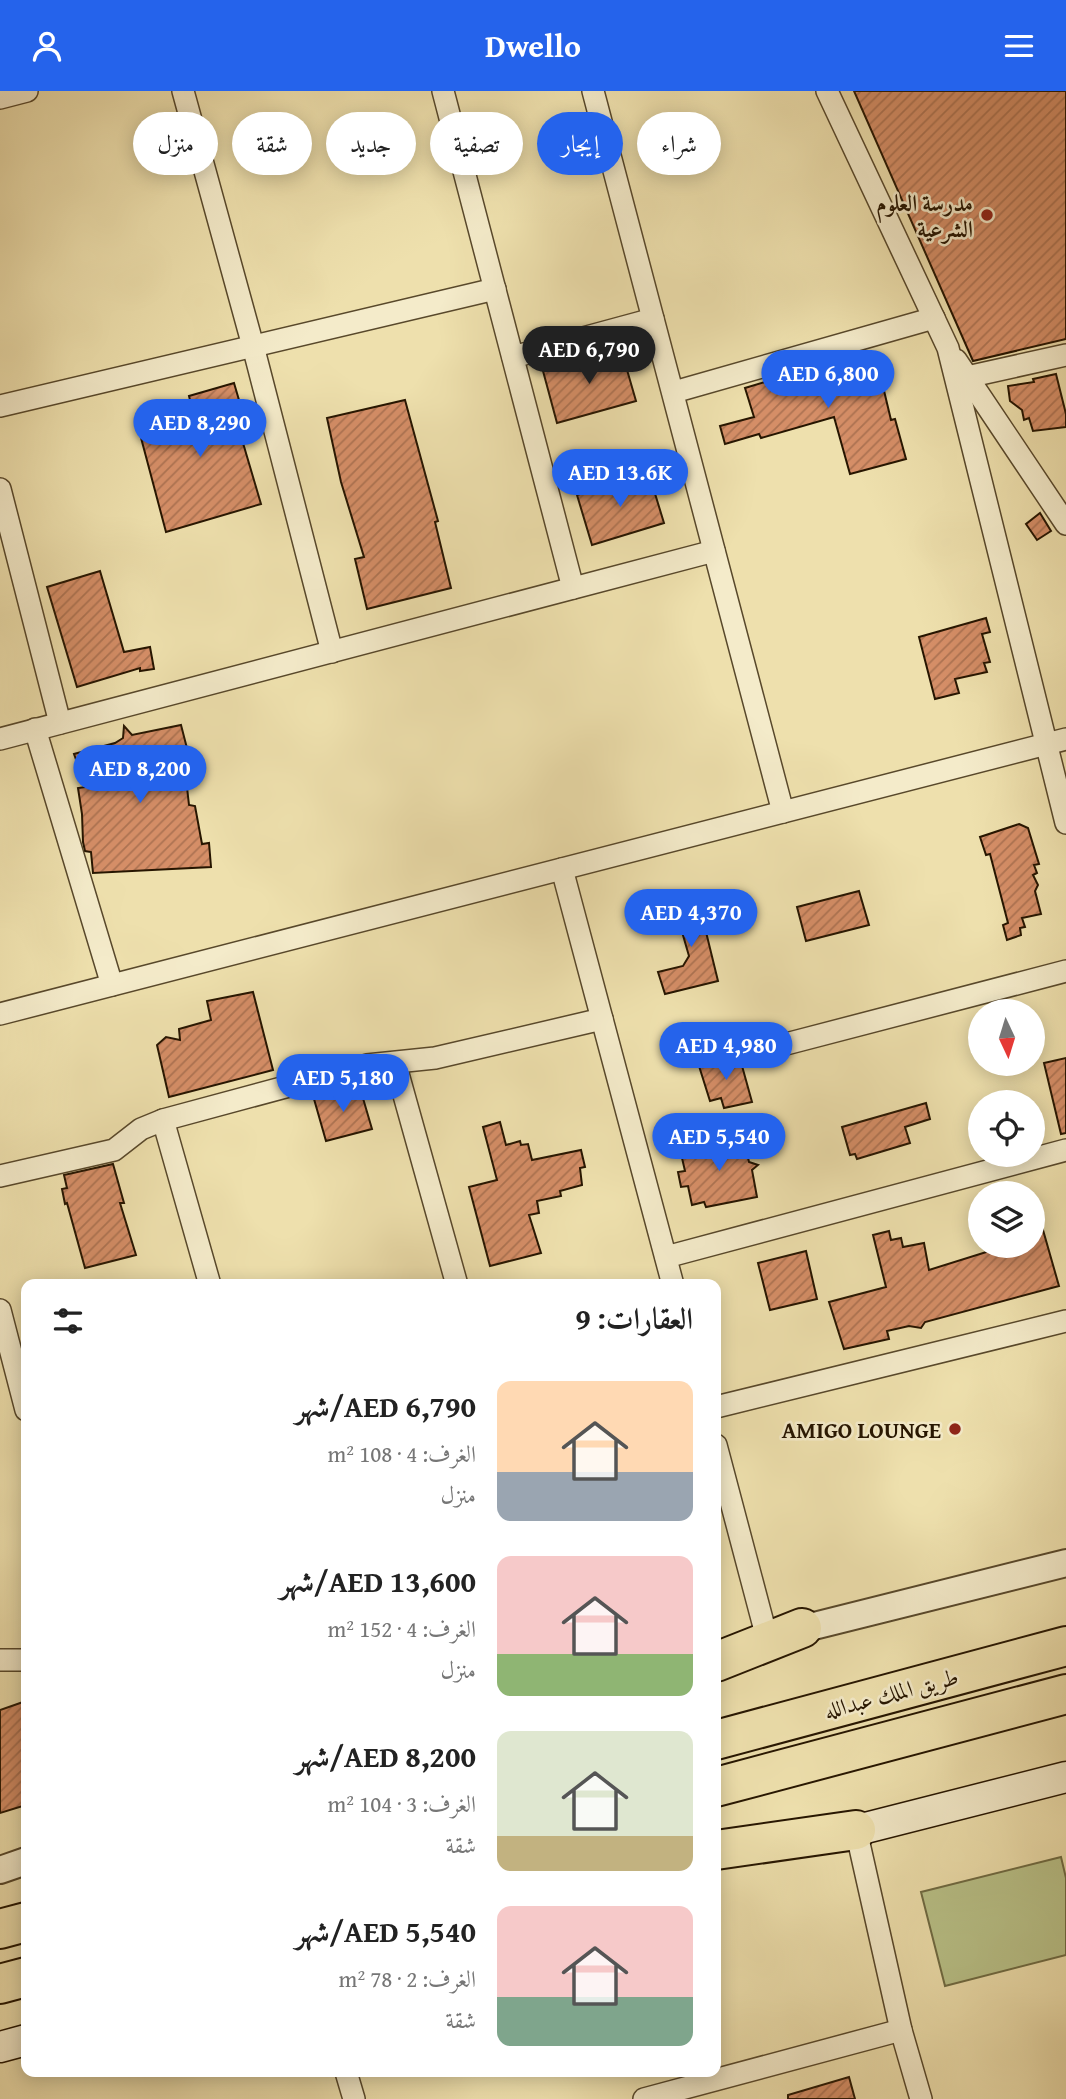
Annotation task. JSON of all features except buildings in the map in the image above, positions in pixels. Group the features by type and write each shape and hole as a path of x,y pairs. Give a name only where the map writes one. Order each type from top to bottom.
{"highway":[{"path":"721,1660 785,1633"},
{"name":"طريق الملك عبدالله","path":"721,1738 1066,1646"},
{"name":"طريق الملك عبدالله","path":"721,1786 1066,1694"},
{"path":"721,1849 856,1830"},
{"path":"0,1984 21,1978"}],"main road":[{"path":"721,1867 1066,1776"},
{"path":"0,2047 21,2041"}],"street":[{"path":"0,98 27,91"},
{"path":"183,91 332,652"},
{"path":"443,91 573,588"},
{"path":"593,91 783,812"},
{"path":"827,91 948,348 1066,524"},
{"path":"0,407 495,289"},
{"path":"674,392 934,318"},
{"path":"513,357 653,319"},
{"path":"948,348 1056,742 1066,823"},
{"path":"967,377 1066,355"},
{"path":"0,489 10,567 60,723"},
{"path":"0,739 714,551"},
{"path":"35,729 111,985"},
{"path":"0,1013 1056,742"},
{"path":"562,869 672,1279"},
{"path":"786,1044 1066,971"},
{"path":"0,1177 114,1150 141,1129 163,1120 367,1065 435,1058 603,1019"},
{"path":"395,1063 455,1279"},
{"path":"163,1120 208,1279"},
{"path":"666,1257 1066,1150"},
{"path":"0,1310 4,1344 21,1395"},
{"path":"721,1407 1066,1321"},
{"path":"721,1459 785,1633"},
{"path":"721,1651 1066,1563"},
{"path":"0,1660 21,1660"},
{"path":"856,1830 901,2030 921,2099"},
{"path":"0,1870 21,1863"},
{"path":"652,2098 901,2030"},
{"path":"347,2077 354,2099"}],"green space":[{"path":"1061,1857 1066,1878 1066,1955 945,1986 921,1892"}],"place":[{"name":"مدرسة العلوم الشرعية","path":"987,215"},
{"name":"AMIGO LOUNGE","path":"955,1429"}]}
